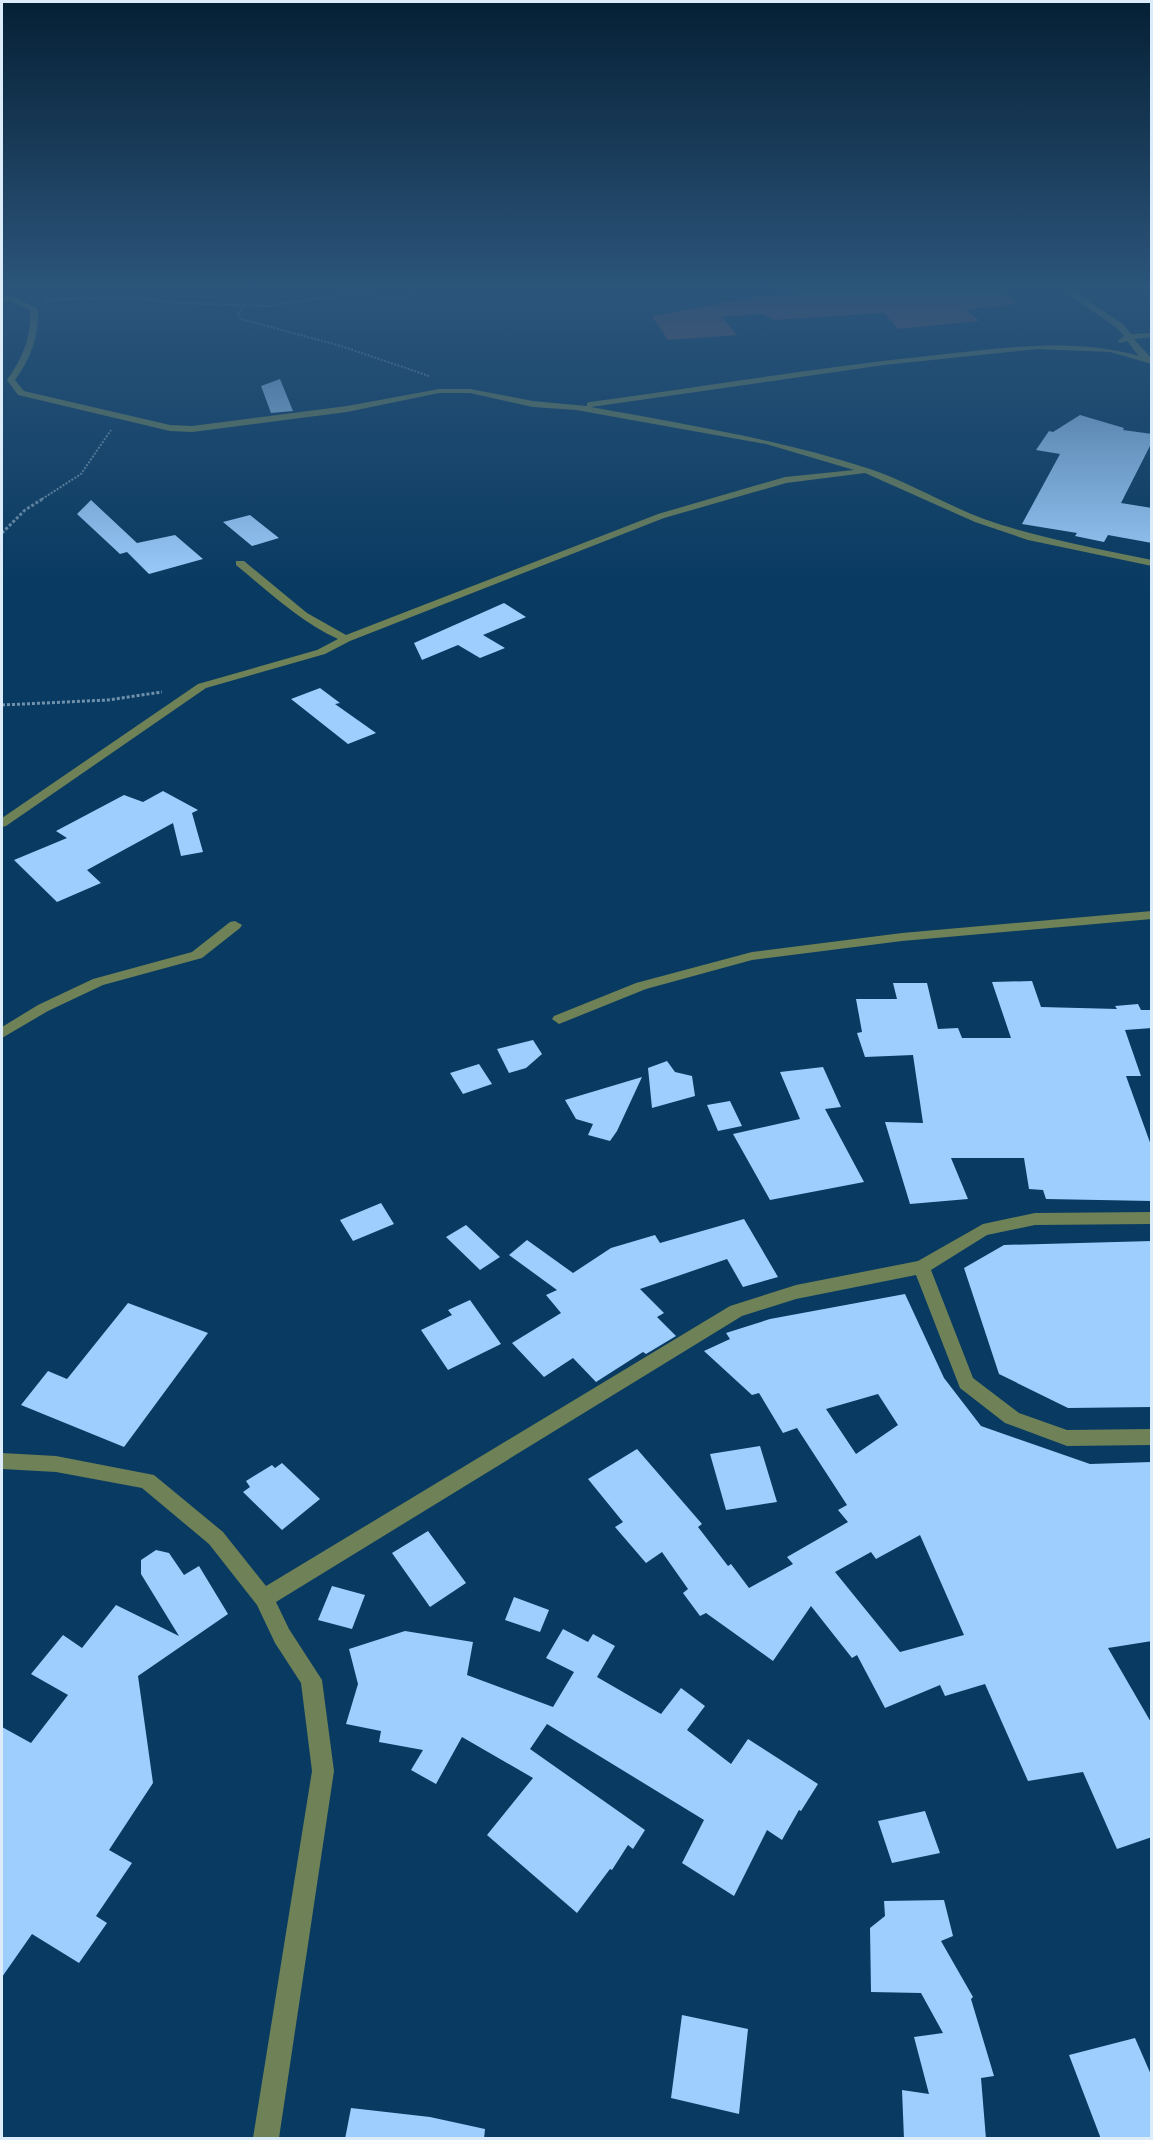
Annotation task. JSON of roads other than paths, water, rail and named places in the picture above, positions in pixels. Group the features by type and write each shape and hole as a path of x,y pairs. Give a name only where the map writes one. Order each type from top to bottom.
{"street":[{"path":"18,389 21,393 170,428 220,427 347,409 439,391 470,391 533,404 576,407 767,442 867,471 978,520 1031,538 1152,563"},
{"path":"576,407 708,389"},
{"path":"2,823 202,686 321,652 346,639 661,516 785,480 867,471"},
{"path":"240,563 305,618 323,630 346,639"},
{"path":"559,1019 641,986 752,956 902,937 1152,915"},
{"path":"2,1033 43,1008 98,982 197,955 235,925"},
{"path":"264,1598 736,1311 795,1292 922,1267 983,1230 1035,1219 1152,1218"},
{"path":"922,1267 966,1383 1012,1418 1067,1438 1152,1437"},
{"path":"2,1461 56,1464 147,1481 216,1538 264,1598 282,1636 311,1680 323,1771 266,2139"}]}
